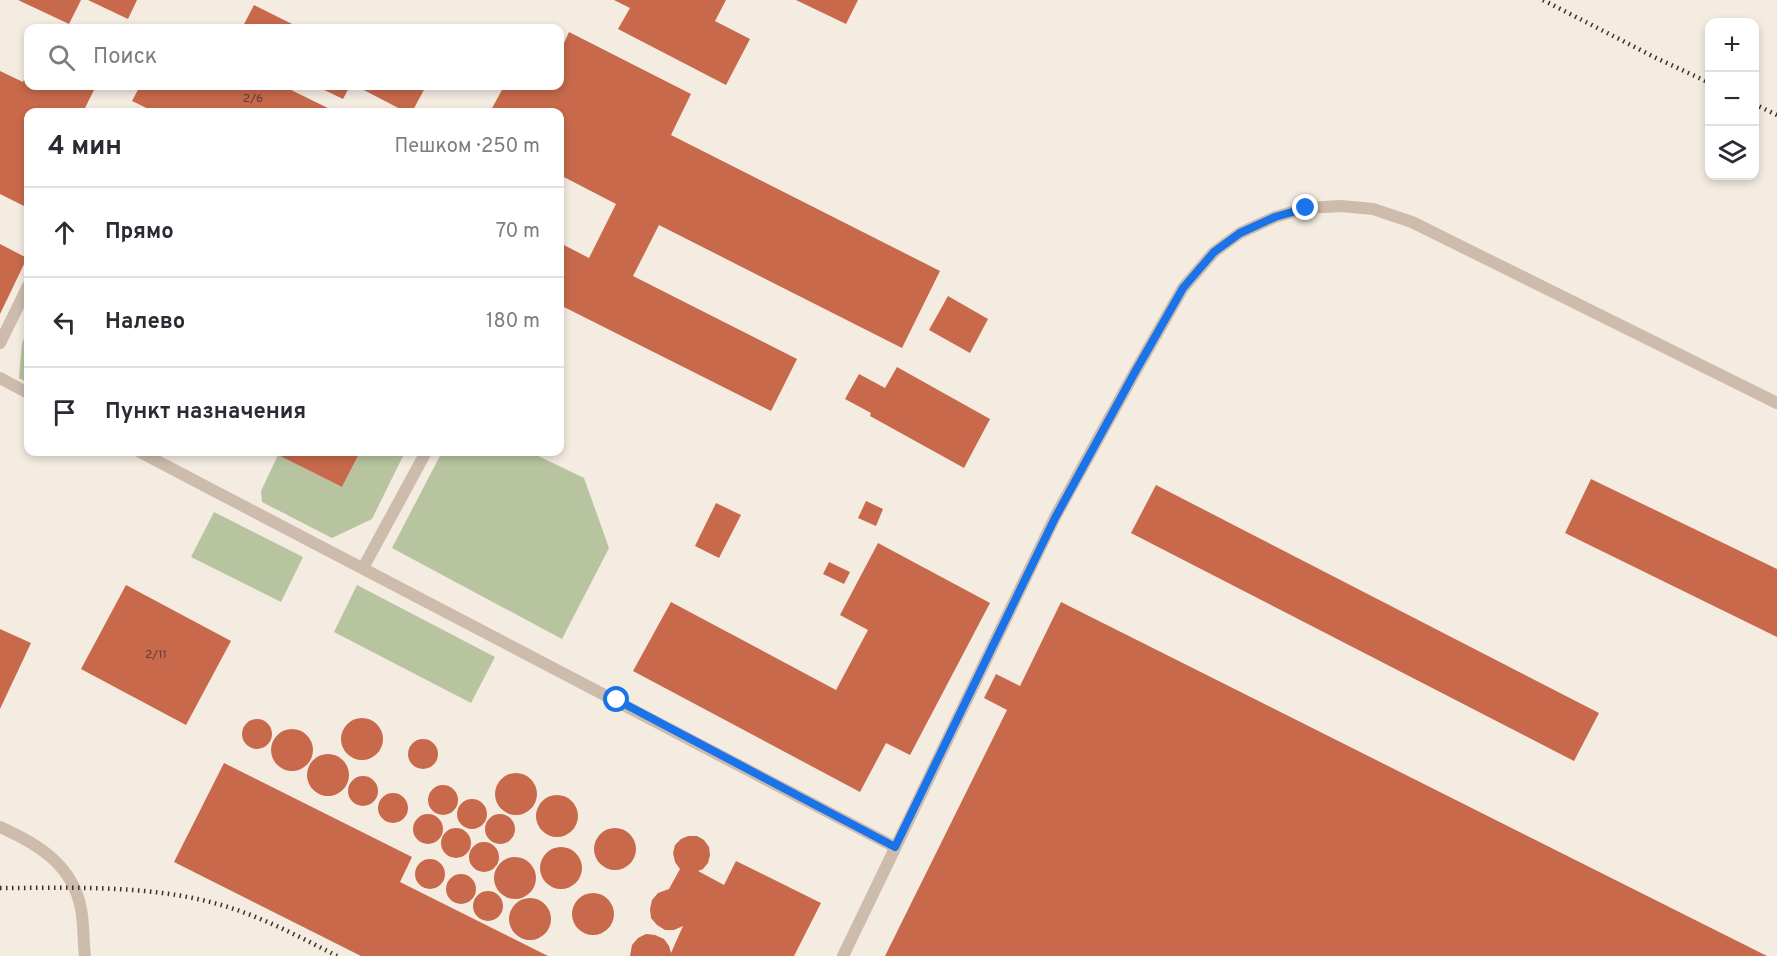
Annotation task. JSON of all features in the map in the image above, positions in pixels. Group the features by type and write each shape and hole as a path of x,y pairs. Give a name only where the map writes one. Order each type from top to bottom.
{"lane":[{"path":"843,956 1055,518 1135,372 1183,288 1214,252 1240,233 1275,217 1306,208 1341,206 1373,209 1412,222 1777,404"},
{"path":"0,343 24,294"},
{"path":"0,378 24,391"},
{"path":"148,456 895,847"},
{"path":"363,568 424,456"},
{"path":"0,827 20,836 54,858 65,871 81,909 85,956"}],"green space":[{"path":"24,338 24,381 19,378"},
{"path":"278,456 342,487 358,456 403,456 372,519 332,538 262,502 261,491"},
{"path":"440,456 538,456 584,478 609,548 562,639 392,548"},
{"path":"214,512 303,557 281,602 191,557"},
{"path":"357,585 495,657 471,703 334,632"}],"building":[{"path":"18,0 81,0 69,24"},
{"path":"88,0 137,0 128,19"},
{"path":"614,0 726,0 715,21 750,39 726,85 618,29 630,8"},
{"path":"796,0 858,0 846,24"},
{"path":"254,5 292,24 244,24"},
{"path":"569,32 691,94 671,135 940,271 902,348 659,225 633,276 797,359 771,411 564,307 564,245 589,258 616,204 564,177 564,108 492,108 502,90 564,90 564,43"},
{"path":"0,71 23,82 24,80 24,90 94,90 85,108 24,108 24,206 0,194"},
{"path":"138,90 291,90 328,108 147,108 132,101"},
{"path":"324,90 348,90 343,99"},
{"path":"364,90 424,90 414,108 398,108"},
{"path":"0,244 24,256 24,264 0,314"},
{"path":"948,296 988,319 970,353 929,330"},
{"path":"897,367 990,419 964,468 870,416 871,413 845,399 859,374 885,388"},
{"path":"280,456 358,456 342,487"},
{"path":"1591,479 1777,569 1777,637 1565,533"},
{"path":"1156,485 1599,713 1574,761 1131,533"},
{"path":"866,501 883,509 876,526 858,518"},
{"path":"716,503 741,515 719,558 695,546"},
{"path":"878,543 990,603 910,755 886,743 860,792 633,671 671,602 836,690 868,630 840,615"},
{"path":"829,562 850,572 844,584 823,574"},
{"path":"126,585 231,641 186,725 81,669"},
{"path":"1061,602 1767,956 885,956 1007,710 984,698 996,674 1020,686"},
{"path":"0,629 31,643 0,709"},
{"path":"362,718 370,719 377,724 382,731 382,747 377,754 370,759 362,760 354,759 347,754 342,747 341,739 342,731 347,724 354,719"},
{"path":"257,719 263,720 271,728 271,740 263,748 257,749 251,748 243,740 242,734 243,728 251,720"},
{"path":"292,729 300,730 307,735 312,742 312,758 307,765 300,770 292,771 284,770 277,765 272,758 271,750 272,742 277,735 284,730"},
{"path":"423,739 429,740 437,748 437,760 429,768 423,769 417,768 409,760 408,754 409,748 417,740"},
{"path":"328,754 336,755 343,760 348,767 348,783 343,790 336,795 328,796 320,795 313,790 308,783 307,775 308,767 313,760 320,755"},
{"path":"224,763 412,857 400,882 548,956 361,956 174,862"},
{"path":"516,773 524,774 531,779 536,786 536,802 531,809 524,814 516,815 508,814 501,809 496,802 495,794 496,786 501,779 508,774"},
{"path":"363,776 369,777 377,785 377,797 369,805 363,806 357,805 349,797 348,791 349,785 357,777"},
{"path":"443,785 449,786 457,794 457,806 449,814 443,815 437,814 429,806 428,800 429,794 437,786"},
{"path":"393,793 399,794 407,802 407,814 399,822 393,823 387,822 379,814 378,808 379,802 387,794"},
{"path":"557,795 565,796 572,801 577,808 577,824 572,831 565,836 557,837 549,836 542,831 537,824 536,816 537,808 542,801 549,796"},
{"path":"472,799 478,800 486,808 486,820 478,828 472,829 466,828 458,820 457,814 458,808 466,800"},
{"path":"428,814 434,815 442,823 442,835 434,843 428,844 422,843 414,835 413,829 414,823 422,815"},
{"path":"500,814 506,815 514,823 514,835 506,843 500,844 494,843 486,835 485,829 486,823 494,815"},
{"path":"456,828 462,829 470,837 470,849 462,857 456,858 450,857 442,849 441,843 442,837 450,829"},
{"path":"615,828 623,829 630,834 635,841 635,857 630,864 623,869 615,870 607,869 600,864 595,857 594,849 595,841 600,834 607,829"},
{"path":"688,836 697,836 709,847 708,863 698,871 724,885 736,861 821,903 794,956 630,956 632,945 646,934 664,939 671,953 683,926 674,930 665,930 651,918 650,909 652,900 658,893 669,889 680,869 673,853 675,845"},
{"path":"484,842 490,843 498,851 498,863 490,871 484,872 478,871 470,863 469,857 470,851 478,843"},
{"path":"561,847 569,848 576,853 581,860 581,876 576,883 569,888 561,889 553,888 546,883 541,876 540,868 541,860 546,853 553,848"},
{"path":"515,857 523,858 530,863 535,870 535,886 530,893 523,898 515,899 507,898 500,893 495,886 494,878 495,870 500,863 507,858"},
{"path":"430,859 436,860 444,868 444,880 436,888 430,889 424,888 416,880 415,874 416,868 424,860"},
{"path":"461,874 467,875 475,883 475,895 467,903 461,904 455,903 447,895 446,889 447,883 455,875"},
{"path":"488,891 494,892 502,900 502,912 494,920 488,921 482,920 474,912 473,906 474,900 482,892"},
{"path":"593,893 601,894 608,899 613,906 613,922 608,929 601,934 593,935 585,934 578,929 573,922 572,914 573,906 578,899 585,894"},
{"path":"530,898 538,899 545,904 550,911 550,927 545,934 538,939 530,940 522,939 515,934 510,927 509,919 510,911 515,904 522,899"}],"railway":[{"path":"1543,0 1705,81"},
{"path":"1759,106 1777,115"},
{"path":"0,888 115,889 172,894 228,907 256,917 337,956"}],"route":[{"path":"617,700 895,847 1055,518 1183,288 1214,252 1240,233 1275,217 1306,208"}]}
